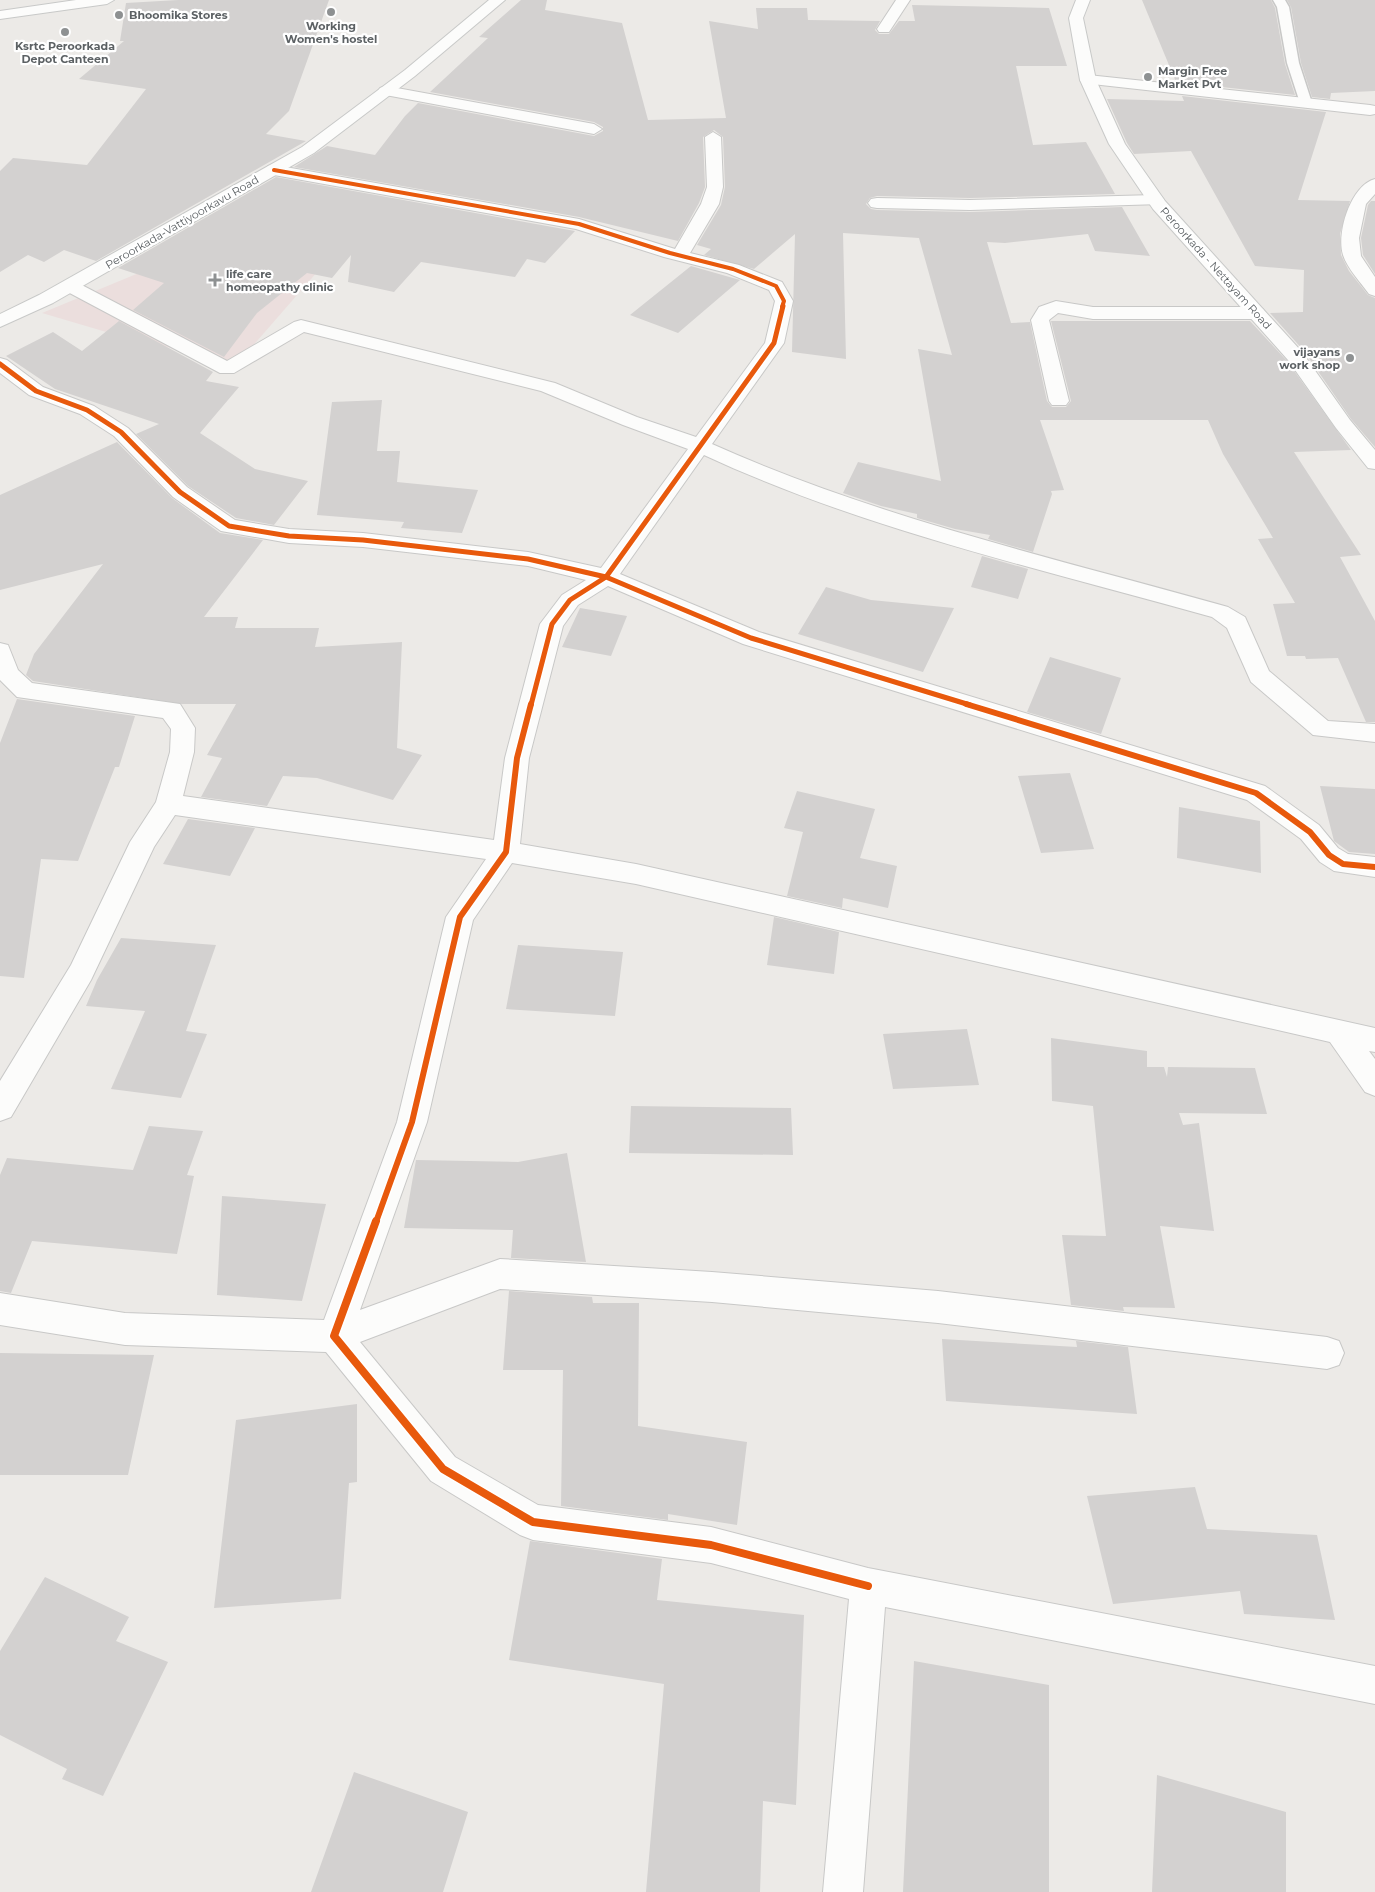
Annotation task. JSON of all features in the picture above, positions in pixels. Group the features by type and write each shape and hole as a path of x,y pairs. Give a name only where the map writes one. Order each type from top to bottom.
{"street":[{"path":"0,15 107,0"},
{"name":"Peroorkada-Vattiyoorkavu Road","path":"0,321 70,286 308,150 386,91 498,0"},
{"path":"884,29 903,0"},
{"name":"Peroorkada - Nettayam Road","path":"1083,0 1076,18 1088,80 1117,144 1155,200 1207,262 1295,356 1344,424 1373,458"},
{"path":"1088,80 1370,110"},
{"path":"386,91 594,129"},
{"path":"680,256 713,196 715,187 714,136"},
{"path":"274,170 580,224 680,256 732,269 776,286 784,300 774,343 606,577 570,600 552,624 517,758 506,852 460,917 412,1122 334,1336"},
{"path":"1375,184 1358,203 1350,238 1352,256 1375,290"},
{"path":"877,203 970,205 1155,200"},
{"path":"70,286 227,369 301,326 548,387 630,421 700,446 756,472 902,523 1220,612 1237,623 1258,676 1322,729 1375,733"},
{"path":"1059,401 1040,320 1046,311 1056,307 1093,313 1256,313"},
{"path":"0,364 36,391 87,410 121,432 180,492 229,526 290,536 363,540 528,559 606,577 751,638 1256,793 1310,832 1329,855 1342,864 1375,867"},
{"path":"0,651 4,677 25,691 171,710 183,728 182,752 168,804 143,842 81,972 0,1108"},
{"path":"168,804 506,852 636,874 1375,1040"},
{"path":"1339,1032 1375,1082"},
{"path":"0,1309 125,1329 334,1336 500,1274 712,1287 938,1307 1326,1353"},
{"path":"334,1336 442,1469 533,1522 711,1545 868,1586 1375,1685"},
{"path":"843,1892 868,1586"}],"lane":[{"path":"1279,0 1283,7 1293,63 1306,103"}],"shaded area":[{"name":"life care homeopathy clinic","path":"243,230 338,248 237,364 113,334 42,313"}],"building":[{"path":"178,0 329,0 289,111 266,134 306,141 96,261 64,250 44,262 28,255 0,272 0,171 13,158 87,165 146,89 79,79 124,41 120,41 126,3"},
{"path":"521,0 547,0 545,10 622,23 648,120 726,118 709,21 758,29 756,8 807,8 808,20 880,21 875,30 879,34 889,34 899,21 915,21 912,5 1049,8 1067,66 1016,66 1033,145 1086,142 1115,194 970,198 877,196 870,198 866,204 871,209 877,210 970,212 1122,207 1150,256 1095,251 1088,234 1005,243 987,242 1011,323 1030,322 1047,401 1052,407 1066,407 1071,401 1051,321 1250,321 1287,361 1351,450 1294,452 1361,555 1340,557 1375,621 1375,722 1366,722 1338,658 1306,659 1305,656 1287,656 1273,604 1295,603 1258,539 1273,538 1223,454 1208,420 1040,420 1064,490 1051,491 1052,494 1033,552 988,539 990,535 955,529 917,518 917,514 881,506 843,493 858,462 941,481 918,349 952,355 919,238 843,233 846,359 792,352 795,234 754,269 704,255 711,249 697,245 721,205 725,187 723,137 714,130 703,137 705,187 699,203 678,241 579,217 294,167 327,146 375,155 405,116 418,103 594,136 603,131 603,127 594,122 430,92 488,38 479,37"},
{"path":"1142,0 1271,0 1275,8 1285,64 1295,95 1176,82"},
{"path":"1287,0 1375,0 1375,91 1331,93 1330,99 1312,97 1301,63 1291,7"},
{"path":"1182,96 1326,112 1298,200 1350,201 1340,234 1341,255 1349,271 1368,295 1375,298 1375,447 1351,419 1304,351 1270,313 1303,312 1304,270 1255,266 1191,151 1134,154 1107,99 1184,101"},
{"path":"276,177 575,231 545,263 527,259 515,277 421,262 394,292 348,282 351,255 332,278 307,273 257,313 224,357 133,310 164,283 118,268"},
{"path":"1371,201 1375,201 1375,274 1363,255 1361,238 1368,205"},
{"path":"691,266 740,280 678,333 630,315"},
{"path":"119,321 213,372 206,381 239,387 200,433 255,469 308,481 274,525 236,518 188,486 136,434 159,424 55,389 6,356 53,332 82,351"},
{"path":"382,400 377,451 400,451 397,482 478,490 462,533 401,528 404,522 317,515 332,402"},
{"path":"117,442 172,498 220,533 263,540 204,617 238,617 235,628 319,628 315,647 402,642 397,748 422,755 393,800 317,778 283,776 267,806 201,797 222,758 207,755 236,704 182,704 33,681 26,675 34,654 103,564 0,590 0,495"},
{"path":"982,556 1028,569 1018,599 971,587"},
{"path":"826,587 871,600 954,608 923,672 798,634"},
{"path":"580,608 627,616 611,656 562,647"},
{"path":"1050,657 1121,678 1101,734 1027,712"},
{"path":"17,699 135,716 119,767 115,767 78,861 41,859 24,978 0,976 0,743"},
{"path":"1070,773 1094,849 1041,853 1018,776"},
{"path":"1320,786 1375,789 1375,854 1349,852 1334,841"},
{"path":"797,791 875,809 860,858 897,866 888,908 843,898 842,908 787,896 803,832 784,828"},
{"path":"1179,807 1260,821 1261,873 1177,858"},
{"path":"188,819 255,828 230,876 163,864"},
{"path":"774,917 839,932 834,974 767,965"},
{"path":"121,938 216,945 186,1031 207,1034 181,1098 111,1089 145,1011 86,1006 97,980"},
{"path":"518,945 623,952 615,1016 506,1009"},
{"path":"967,1029 979,1085 893,1089 883,1034"},
{"path":"1051,1038 1147,1051 1147,1067 1164,1067 1167,1077 1168,1067 1255,1068 1267,1114 1179,1113 1183,1125 1199,1123 1214,1231 1160,1226 1175,1308 1123,1307 1124,1311 1071,1305 1062,1235 1106,1236 1093,1106 1052,1101"},
{"path":"631,1106 791,1108 793,1155 629,1153"},
{"path":"149,1126 203,1131 187,1175 194,1176 177,1254 32,1241 11,1293 0,1291 0,1175 7,1158 133,1170"},
{"path":"567,1153 586,1262 511,1258 513,1230 404,1228 416,1160 518,1162"},
{"path":"222,1196 326,1204 302,1301 217,1295"},
{"path":"509,1291 592,1297 593,1303 639,1303 638,1426 747,1442 737,1525 668,1514 668,1520 561,1506 563,1370 503,1370"},
{"path":"942,1339 1077,1347 1076,1341 1128,1347 1137,1414 946,1401"},
{"path":"0,1353 154,1355 128,1475 0,1475"},
{"path":"357,1404 357,1482 349,1483 341,1599 214,1608 236,1420"},
{"path":"1195,1487 1207,1529 1317,1535 1335,1620 1244,1614 1240,1591 1113,1604 1087,1496"},
{"path":"530,1541 662,1559 657,1600 804,1615 796,1805 763,1801 760,1892 646,1892 664,1684 509,1660"},
{"path":"45,1577 129,1617 116,1641 168,1662 103,1796 62,1779 67,1769 0,1735 0,1651"},
{"path":"914,1661 1049,1685 1049,1892 903,1892"},
{"path":"354,1772 468,1812 443,1892 311,1892"},
{"path":"1157,1775 1286,1812 1286,1892 1152,1892"}],"cycle path":[{"path":"274,170 579,224 670,253 733,269 776,286 784,301 774,343 606,577 570,600 552,624 517,758 506,852 460,917 412,1122 334,1336 443,1469 533,1522 711,1545 868,1586"},
{"path":"0,364 36,391 87,410 121,432 180,492 229,526 289,536 363,540 528,559 606,577 751,638 1256,793 1310,832 1329,855 1343,864 1375,867"}],"place":[{"name":"Working Women's hostel","path":"331,12"},
{"name":"Bhoomika Stores","path":"119,15"},
{"name":"Ksrtc Peroorkada Depot Canteen","path":"65,32"},
{"name":"Margin Free Market Pvt","path":"1148,77"},
{"name":"life care homeopathy clinic","path":"215,280"},
{"name":"vijayans work shop","path":"1350,358"}]}
